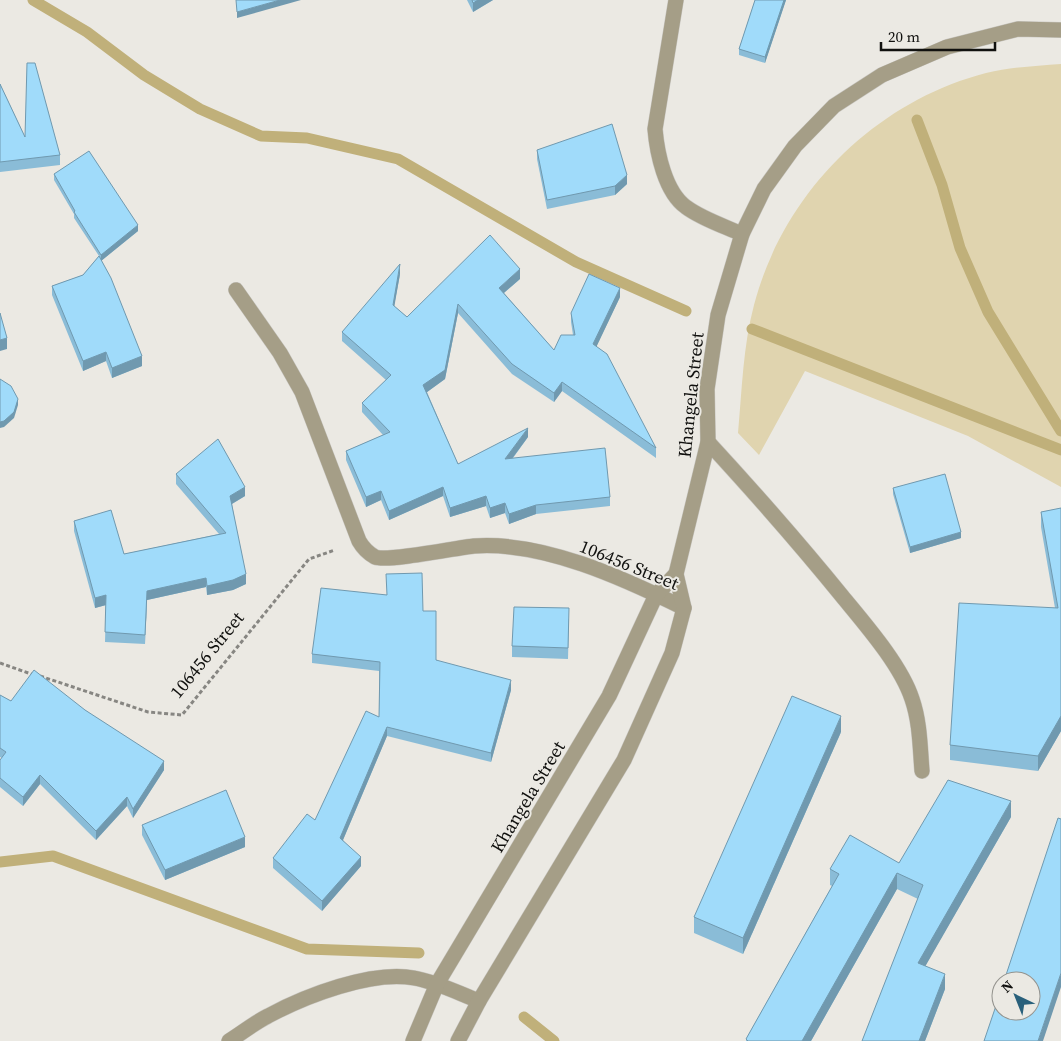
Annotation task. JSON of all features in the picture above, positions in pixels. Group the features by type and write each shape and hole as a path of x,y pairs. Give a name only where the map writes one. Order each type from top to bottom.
{"street":[{"path":"676,0 655,129 660,156 668,181 676,197 685,207 742,234"},
{"name":"Khangela Street","path":"458,1041 479,1001 624,760 672,653 684,608 676,574 708,442 707,389 718,315 742,234 764,189 795,146 834,106 882,75 947,47 1018,29 1061,30"},
{"name":"106456 Street","path":"236,290 280,353 302,392 359,541 365,550 377,557 392,558 474,546 509,547 571,561 656,594 684,608"},
{"path":"708,442 767,506 865,624 892,662 912,699 919,731 922,771"},
{"name":"Khangela Street","path":"413,1041 437,984 609,696 656,594 676,574"},
{"path":"229,1041 268,1016 309,998 352,984 390,977 413,978 437,984 479,1001"}],"path":[{"name":"106456 Street","path":"0,663 148,712 182,715 309,559 359,541"}],"shaded area":[{"path":"1061,64 1061,487 968,436 805,371 759,455 738,433 747,336 754,305 768,264 787,226 811,190 839,158 871,130 907,106 945,87 986,73 1014,68"}],"building":[{"path":"236,0 280,0 237,12"},
{"path":"755,0 784,0 765,57 739,49"},
{"path":"27,63 35,63 60,155 0,162 0,84 25,137"},
{"path":"612,124 627,175 615,186 547,200 537,150"},
{"path":"89,151 138,225 101,255 74,212 54,174"},
{"path":"490,235 520,269 499,288 554,350 561,335 575,335 571,313 589,274 620,288 593,344 607,354 656,448 562,382 554,393 512,364 458,304 445,370 423,385 458,464 528,428 505,459 605,448 610,497 536,505 509,514 505,503 490,508 486,496 450,508 443,487 389,511 381,491 366,497 346,451 390,432 362,403 391,375 342,332 400,264 393,305 407,317"},
{"path":"99,256 111,278 142,356 112,368 106,352 83,361 52,286 83,275"},
{"path":"0,313 7,338 0,340"},
{"path":"0,379 11,386 18,399 14,412 4,421 0,422"},
{"path":"218,439 245,487 230,496 246,574 233,580 207,586 206,578 147,591 145,635 105,632 106,595 95,598 74,521 111,510 124,554 226,533 176,474"},
{"path":"945,474 961,532 910,547 893,488"},
{"path":"1061,508 1061,716 1038,756 950,745 959,603 1058,608 1041,512"},
{"path":"422,573 423,611 436,611 436,660 511,680 491,753 387,727 340,838 361,857 322,901 273,858 307,814 315,820 366,711 379,717 380,662 312,654 321,588 387,595 386,574"},
{"path":"514,607 569,608 568,648 512,646"},
{"path":"34,670 85,710 164,761 133,809 127,797 96,831 40,775 23,797 0,778 0,760 6,752 0,748 0,695 11,701"},
{"path":"792,696 841,716 743,938 694,917"},
{"path":"948,780 1011,801 918,963 945,974 919,1041 862,1041 923,885 897,873 802,1041 748,1041 746,1039 839,874 830,869 850,835 899,863"},
{"path":"226,790 245,837 165,870 142,825"},
{"path":"1058,818 1061,819 1061,973 1038,1041 984,1041 991,1020 1041,1021 1041,971 1007,971"}],"waterway":[{"path":"33,0 87,32 144,75 200,109 261,136 307,138 398,159 576,262 686,311"},
{"path":"917,120 942,185 960,248 988,312 1061,431"},
{"path":"752,329 1061,450"},
{"path":"0,862 53,856 307,949 419,953"},
{"path":"524,1017 554,1041"}]}
